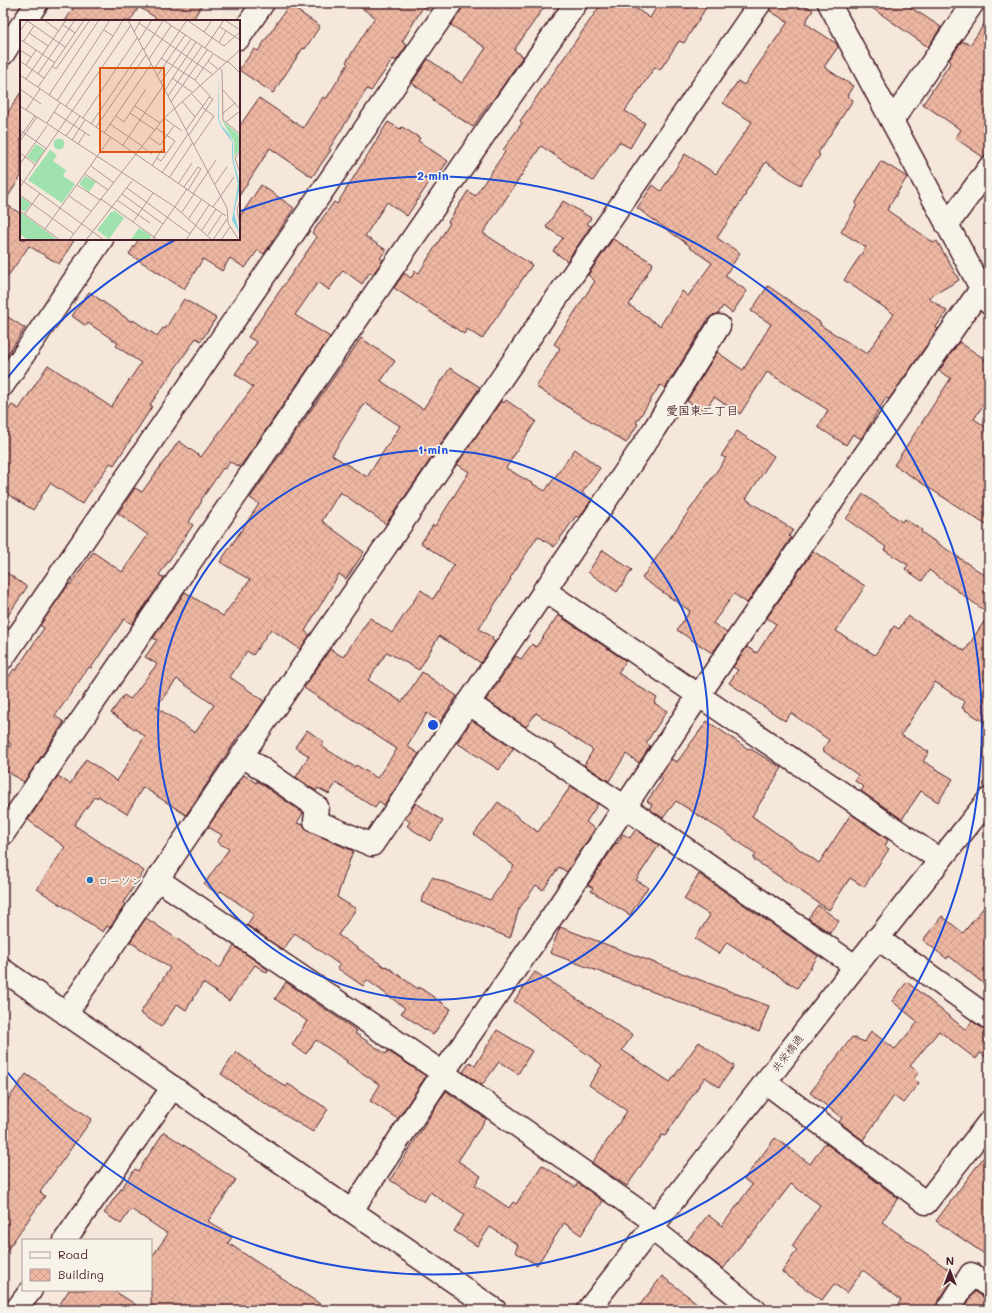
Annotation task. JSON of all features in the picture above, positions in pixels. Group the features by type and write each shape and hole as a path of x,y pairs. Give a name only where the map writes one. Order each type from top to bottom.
{"street":[{"path":"26,20 36,3"},
{"path":"240,37 263,3"},
{"path":"3,658 451,3"},
{"path":"3,834 576,3"},
{"path":"66,1014 242,755 760,3"},
{"path":"892,121 973,3"},
{"path":"352,1210 443,1073 522,960 699,695 810,533 985,296 892,121 834,6"},
{"path":"3,54 20,28"},
{"path":"947,225 989,168"},
{"path":"3,385 101,240"},
{"path":"242,755 317,807 315,821 372,845 653,431 719,326"},
{"path":"544,590 940,860"},
{"path":"468,703 625,807 855,966"},
{"name":"共栄橋通","path":"588,1310 855,966 989,799"},
{"path":"157,880 562,1155 654,1225 755,1310"},
{"path":"877,938 989,1018"},
{"path":"3,970 495,1310"},
{"path":"765,1082 926,1203 989,1122"},
{"path":"67,1239 173,1087"},
{"path":"948,1310 971,1274 989,1286"},
{"path":"16,1310 30,1291"}],"building":[{"path":"77,3 203,3 193,20 159,20 139,7 131,20 66,20"},
{"path":"354,3 436,3 430,11 423,7 402,42 407,45 396,61 393,59 371,91 367,89 329,149 331,150 312,177 270,148 240,194 240,126 259,98 303,128 323,97 326,99 348,64 346,62 375,17"},
{"path":"463,3 547,3 514,50 523,56 473,127 433,101 434,99 412,83 428,59 462,83 486,48 451,25 461,10"},
{"path":"602,3 628,3 650,18 659,3 709,3 684,43 679,41 660,70 655,67 625,111 645,123 630,148 619,142 593,181 541,146 483,233 532,265 482,339 467,329 464,334 394,288 404,273 411,278 415,271 419,273 450,223 448,222 468,191 475,196 505,152 503,150 522,123 520,121"},
{"path":"772,3 802,3 813,10 805,23 837,44 838,47 824,67 853,86 847,96 853,100 818,153 820,155 800,185 766,162 745,193 746,194 717,238 740,253 725,276 747,291 732,313 723,306 718,314 713,315 708,319 666,387 665,388 660,385 636,423 638,424 626,443 536,387 560,348 554,344 595,281 588,275 613,239 653,263 629,305 660,326 682,291 688,296 712,263 637,208 653,185 661,191 685,154 716,174 752,122 723,103 738,81 744,85 788,22 770,11"},
{"path":"865,3 904,3 941,27 928,47"},
{"path":"289,5 320,26 305,49 303,48 273,93 240,71 254,49 258,51"},
{"path":"989,17 989,156 983,157 955,138 961,130 923,104 951,62 949,60 962,41 970,45"},
{"path":"20,94 20,178 4,203 20,213 20,240 74,240 59,264 29,246 3,283 3,120"},
{"path":"388,122 400,129 402,127 420,138 418,141 448,161 435,180 432,178 407,216 387,202 365,236 386,250 380,258 383,260 373,274 370,272 362,284 343,270 329,290 318,282 295,315 330,337 240,467 230,462 225,469 223,468 201,500 202,501 189,522 193,525 159,575 164,578 132,624 124,619 91,668 89,667 55,716 64,722 24,782 3,769 3,757 11,744 3,738 3,685 14,669 16,670 44,628 40,625 93,552 122,572 148,535 118,513 135,488 142,492 179,441 201,457 253,387 235,374 257,342 248,337 317,237 312,233 334,202 337,204"},
{"path":"881,161 907,177 887,210 934,243 937,241 959,280 928,298 947,311 936,327 938,329 889,399 886,398 861,439 853,434 846,445 818,427 828,410 767,372 740,414 714,397 704,412 687,401 717,352 743,370 771,324 751,311 768,286 821,323 820,325 867,354 894,314 844,280 866,247 841,232 857,205 855,204"},
{"path":"261,185 294,208 264,254 258,250 245,268 230,258 222,271 203,259 184,289 129,254 138,240 240,240 240,216"},
{"path":"563,201 591,218 587,224 591,226 567,261 553,251 563,238 546,227"},
{"path":"89,292 132,322 133,320 157,336 163,328 165,329 184,299 216,318 201,341 196,338 150,405 152,406 150,410 114,465 110,463 82,504 50,483 33,510 3,491 3,418 12,405 19,409 48,365 111,407 141,363 116,346 118,343 88,323 86,326 72,316"},
{"path":"3,314 25,328 3,361"},
{"path":"361,338 395,361 381,381 423,409 450,368 480,387 386,524 340,492 322,521 364,552 346,579 339,574 305,631 310,635 300,649 271,629 253,655 247,651 230,677 264,701 242,731 186,815 143,787 127,814 98,796 97,798 95,796 74,825 144,871 123,903 125,904 110,928 107,926 103,932 37,889 65,847 28,820 58,776 70,784 86,759 117,781 145,736 111,713 124,695 130,699 133,696 157,664 145,657 157,640 153,638 185,592 223,616 250,580 220,562 259,504 250,498","holes":["365,403 400,426 367,477 332,455","177,679 214,705 195,733 156,707"]},
{"path":"959,342 989,362 989,396 974,419 989,429 989,527 894,465 951,378 939,371"},
{"path":"506,400 536,421 506,468 545,491 575,449 600,468 582,493 592,499 579,518 576,516 554,547 538,536 479,629 493,638 492,640 495,642 481,663 439,636 419,670 387,652 368,680 402,702 422,672 457,696 440,722 427,713 407,746 419,754 384,805 379,801 375,808 336,783 329,794 318,788 316,791 296,777 309,756 295,747 307,730 324,742 321,746 355,767 356,765 377,778 397,749 304,688 330,649 343,657 370,618 392,633 421,590 433,599 454,565 421,543 433,525 435,526 469,472 457,464 501,401 504,403"},
{"path":"737,431 774,456 746,499 793,530 789,536 791,538 747,603 734,594 713,623 727,633 712,653 677,630 690,611 642,578 726,458 721,456"},
{"path":"863,494 902,522 904,519 922,530 921,532 989,578 989,614 929,570 922,581 905,569 908,565 884,550 886,547 846,519"},
{"path":"603,550 632,570 617,592 588,572"},
{"path":"813,551 865,586 836,631 875,655 894,626 899,629 908,616 965,651 989,614 989,725 962,708 965,702 935,682 901,735 929,752 923,761 953,779 938,802 921,791 902,819 861,791 864,787 855,781 858,775 822,750 829,740 791,713 785,721 729,683 738,670 733,667 747,647 757,653 776,624 767,618"},
{"path":"3,570 27,587 3,623"},
{"path":"558,615 626,661 618,673 657,698 654,703 667,711 646,743 650,746 639,763 626,754 609,781 584,765 593,750 536,713 526,727 486,700 516,656 521,659 532,644 536,647"},
{"path":"472,720 512,747 513,749 499,770 457,743"},
{"path":"707,721 748,749 749,748 782,768 752,816 819,863 851,814 888,840 885,846 889,849 864,887 850,878 829,910 753,859 756,854 716,826 676,801 663,818 649,809 652,805 647,801 663,779 660,777 671,759 677,762"},
{"path":"244,775 256,783 257,781 303,813 297,823 303,825 310,832 353,851 337,897 356,909 338,935 418,989 419,987 451,1009 433,1035 401,1013 405,1008 367,980 363,986 337,968 340,965 295,933 283,950 247,925 254,914 221,891 218,894 204,884 229,849 217,842 222,835 208,827"},
{"path":"571,786 598,804 586,822 595,829 567,872 559,867 543,890 536,885 519,909 510,938 421,902 432,877 490,900 514,866 474,834 498,802 538,832"},
{"path":"416,803 443,821 430,841 407,826 410,822 405,818"},
{"path":"636,829 659,845 636,880 648,887 630,915 591,891 593,888 588,885 623,834 630,838"},
{"path":"699,874 818,956 797,988 727,942 719,954 695,939 710,915 684,899"},
{"path":"989,901 989,988 949,956 947,959 923,940 942,916 963,933"},
{"path":"818,905 839,921 830,933 808,918"},
{"path":"146,918 220,968 234,946 269,970 267,973 255,965 229,1001 203,983 186,1010 177,1004 161,1027 140,1013 170,968 130,942"},
{"path":"560,927 769,1006 759,1032 550,953"},
{"path":"535,972 633,1035 622,1050 670,1082 699,1042 734,1066 719,1087 705,1077 665,1136 662,1135 627,1186 592,1163 627,1111 589,1085 602,1065 514,1001"},
{"path":"286,982 357,1031 355,1033 386,1054 388,1051 426,1076 398,1119 370,1101 380,1085 346,1062 347,1061 316,1040 306,1054 292,1045 307,1021 275,999"},
{"path":"907,982 966,1030 972,1021 982,1028 989,1030 989,1059 980,1053 976,1059 939,1031 910,1066 919,1072 914,1078 919,1083 903,1103 894,1096 863,1140 839,1122 842,1118 810,1093 852,1037 865,1042 871,1031 895,1049 918,1022 892,1001"},
{"path":"497,1030 532,1051 518,1074 499,1062 482,1085 463,1072 470,1062 475,1066"},
{"path":"236,1052 286,1087 288,1084 328,1109 313,1132 261,1101 221,1074"},
{"path":"26,1074 92,1119 40,1192 45,1196 3,1256 3,1107"},
{"path":"446,1091 486,1119 458,1161 481,1176 475,1185 509,1208 513,1202 516,1204 542,1165 575,1187 578,1183 603,1201 581,1235 564,1223 537,1265 515,1252 518,1245 490,1227 477,1246 454,1231 464,1215 430,1192 424,1202 390,1180"},
{"path":"164,1132 236,1180 208,1221 232,1237 228,1243 329,1310 151,1310 152,1257 168,1234 131,1209 121,1224 104,1213 135,1169 138,1171"},
{"path":"775,1138 810,1164 825,1143 898,1198 882,1222 956,1275 937,1303 936,1310 894,1310 901,1300 863,1270 847,1293 834,1284 822,1300 782,1272 797,1250 792,1246 820,1205 791,1184 723,1269 687,1241 708,1215 722,1226 752,1185 744,1179"},
{"path":"989,1150 989,1257 936,1221"},
{"path":"662,1276 706,1310 636,1310"},
{"path":"68,1291 115,1291 144,1310 56,1310"},
{"path":"975,1291 982,1296 989,1298 989,1310 963,1310"}],"place":[{"name":"ローソン","path":"90,880"}],"district":[{"name":"愛国東二丁目","path":"702,410"}]}
